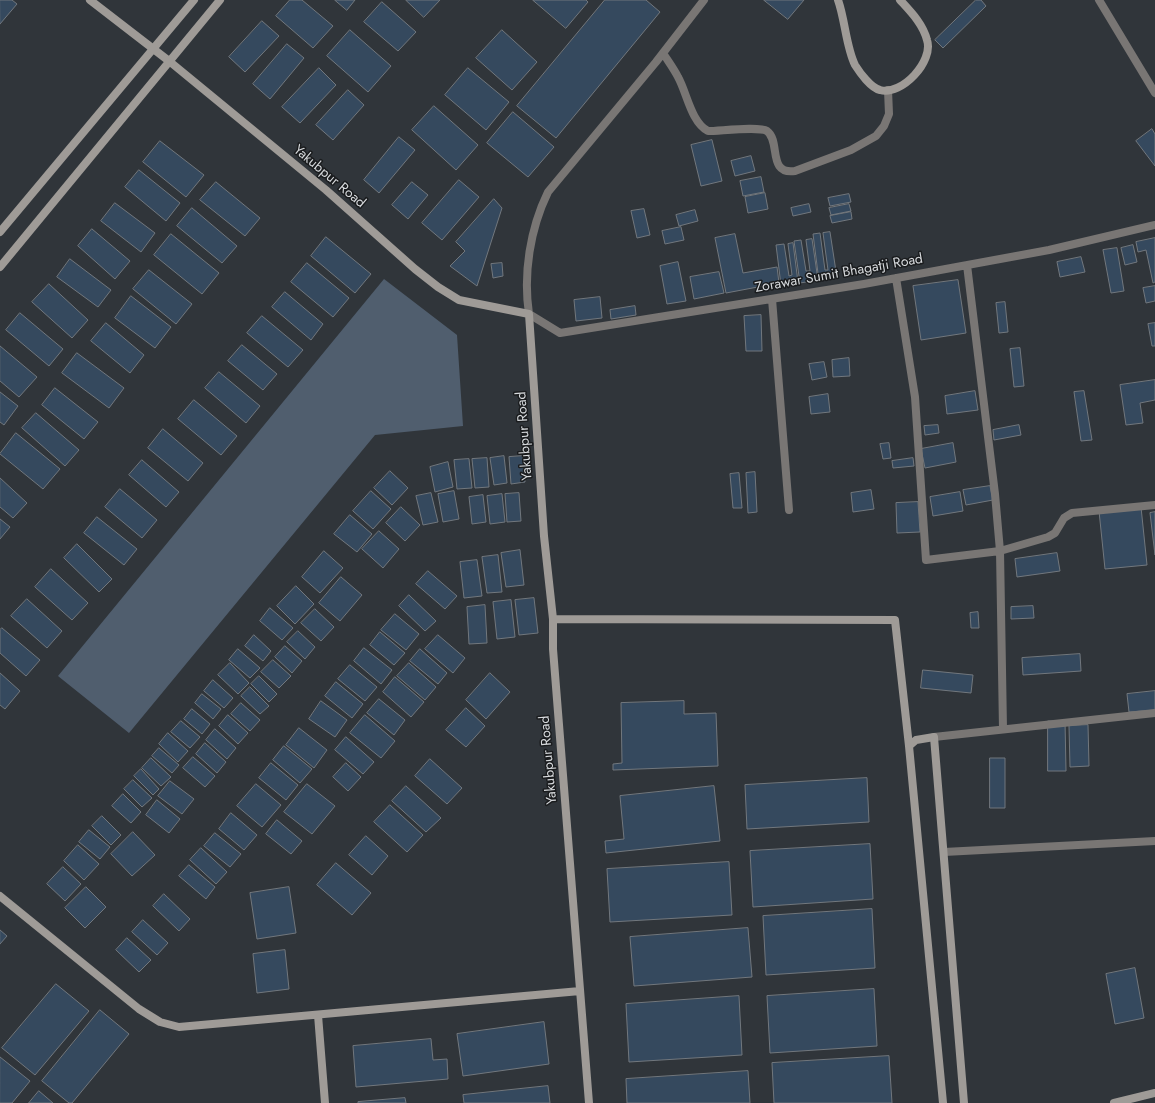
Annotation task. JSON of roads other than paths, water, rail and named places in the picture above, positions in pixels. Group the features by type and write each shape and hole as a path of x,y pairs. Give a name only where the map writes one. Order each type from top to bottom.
{"street":[{"name":"Yakubpur Road","path":"90,0 169,61 326,190 409,264 438,287 459,300 529,314 544,536 553,619 553,649 589,1103"},
{"path":"0,232 194,0"},
{"path":"0,267 220,0"},
{"path":"529,314 527,298 528,266 534,228 539,210 548,192 663,53 704,0"},
{"path":"838,0 855,64 866,81 879,90 895,90 906,82 919,69 928,52 928,40 918,20 900,0"},
{"path":"1099,0 1155,93"},
{"path":"663,53 679,77 696,120 702,128 708,131 763,129 769,132 777,161 781,169 788,172 851,150 876,136 884,126 889,114 888,90"},
{"name":"Zorawar Sumit Bhagatji Road","path":"529,314 560,333 896,278 1049,250 1155,226"},
{"path":"967,265 995,494 1000,550 1003,729"},
{"path":"896,278 915,397 926,560 1000,550 1048,537 1055,533 1064,518 1072,513 1155,505"},
{"path":"772,299 789,510"},
{"path":"553,619 895,620 909,746 943,1103"},
{"path":"909,746 916,740 1155,713"},
{"path":"934,738 964,1103"},
{"path":"944,852 1155,841"},
{"path":"0,896 139,1008 160,1022 180,1027 580,991"},
{"path":"318,1015 325,1103"},
{"path":"1114,1103 1155,1093"}]}
